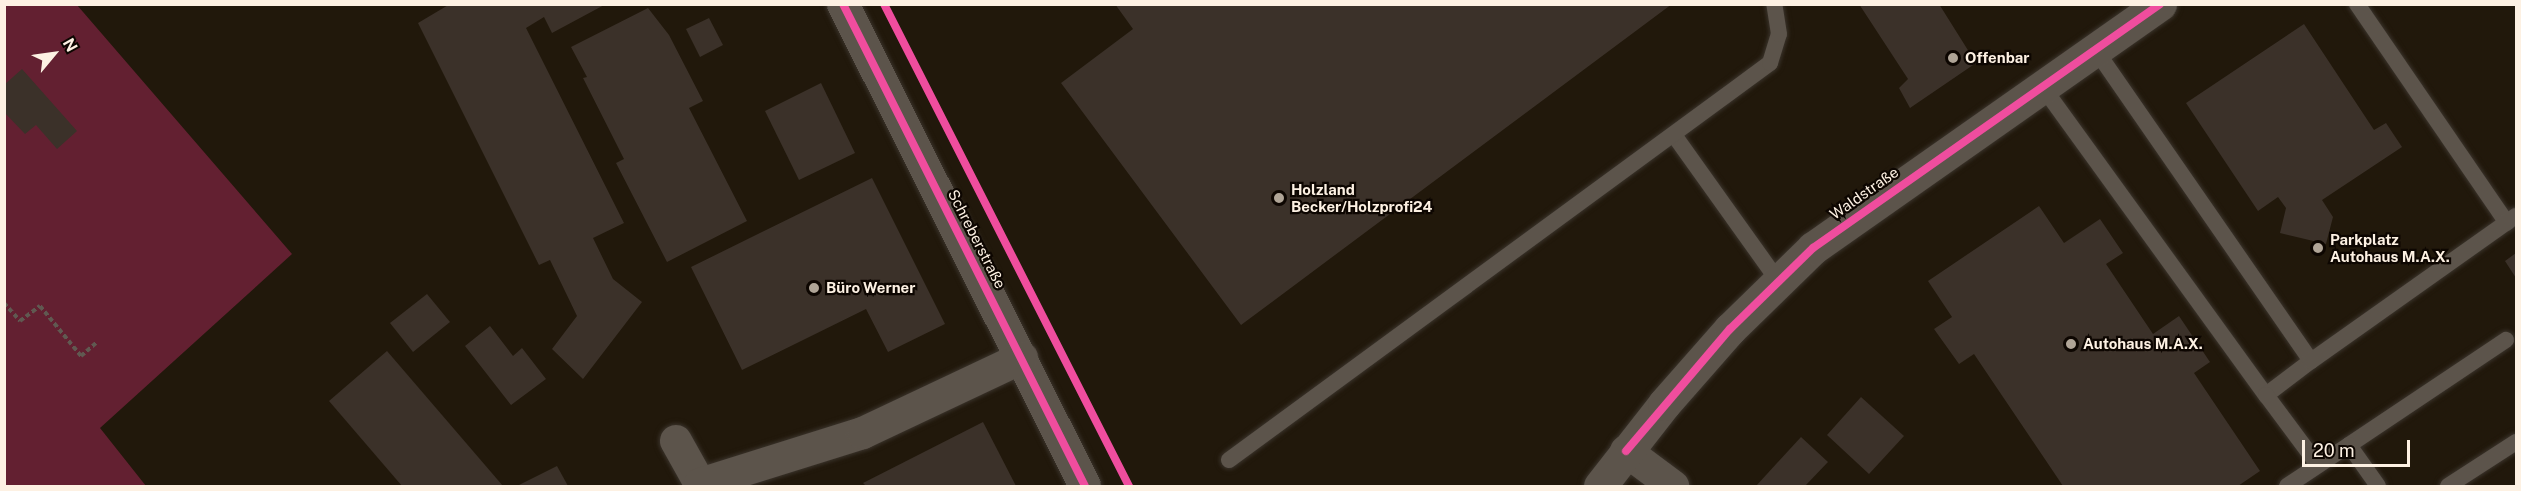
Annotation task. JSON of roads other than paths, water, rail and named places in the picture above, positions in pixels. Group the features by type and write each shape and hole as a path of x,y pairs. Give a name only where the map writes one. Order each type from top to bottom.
{"main road":[{"name":"Waldstraße","path":"1600,486 1626,451 1709,352 1778,281 1845,222 2160,4"}],"street":[{"name":"Schreberstraße","path":"843,4 1085,486"},
{"path":"676,441 700,484 863,433 1022,358"},
{"path":"1626,451 1673,486"}],"lane":[{"path":"1229,460 1770,63 1779,34 1774,4"},
{"path":"2266,395 2512,220 2357,4"},
{"path":"2095,49 2311,361"},
{"path":"2042,86 2318,465"},
{"path":"1674,135 1778,281"},
{"path":"2287,486 2506,340"},
{"path":"2448,486 2517,442"},
{"path":"2349,445 2378,486"}],"place":[{"name":"Offenbar","path":"1953,58"},
{"name":"Holzland Becker/Holzprofi24","path":"1279,198"},
{"name":"Parkplatz Autohaus M.A.X.","path":"2318,248"},
{"name":"Büro Werner","path":"814,288"},
{"name":"Autohaus M.A.X.","path":"2071,344"}]}
